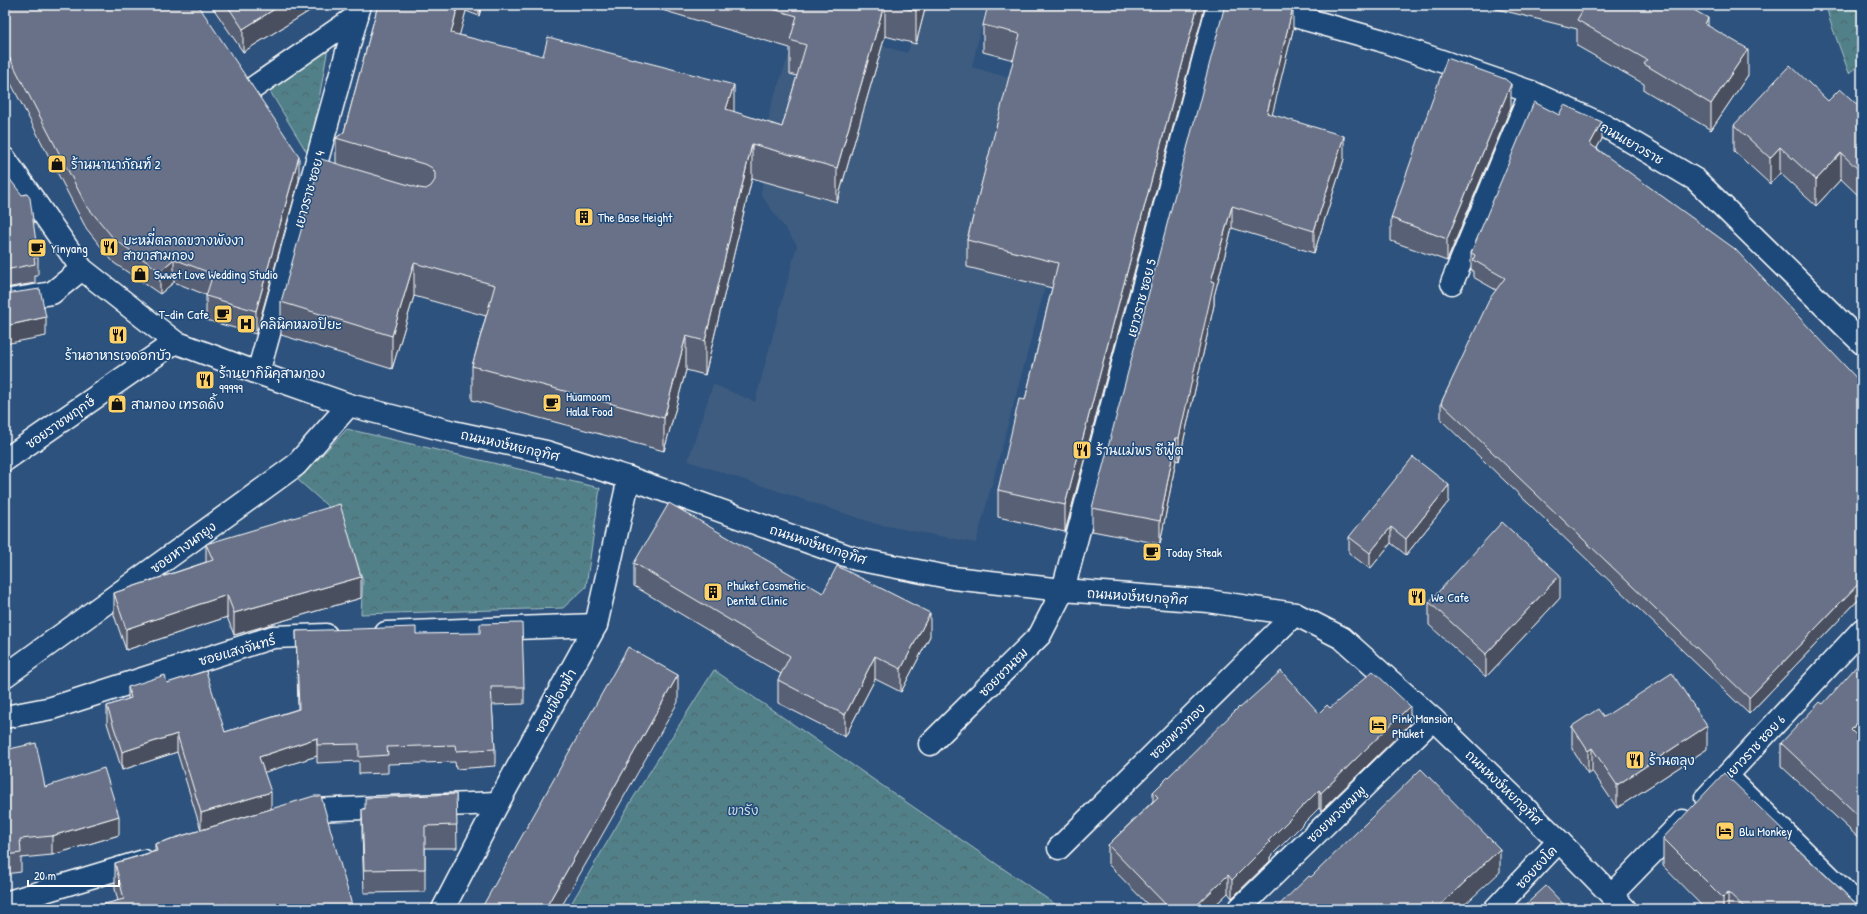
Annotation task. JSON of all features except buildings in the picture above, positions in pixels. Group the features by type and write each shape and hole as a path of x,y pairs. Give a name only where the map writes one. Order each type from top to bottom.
{"street":[{"name":"เยาวราช ซอย 5","path":"1063,590 1218,5"},
{"name":"ถนนเยาวราช","path":"1255,5 1380,40 1531,92 1605,126 1696,180 1862,343"},
{"path":"253,88 359,10"},
{"name":"เยาวราช ซอย 4","path":"258,373 359,10"},
{"path":"240,69 266,107"},
{"path":"1452,283 1531,92"},
{"path":"300,158 312,178 335,184"},
{"name":"ถนนหงษ์หยกอุทิศ","path":"5,159 82,269 174,342 258,373 349,405 453,432 546,452 629,478 856,559 953,578 1063,590 1208,601 1294,614 1342,638 1433,719 1618,902"},
{"path":"5,301 52,293 82,269"},
{"name":"ซอยราชพฤกษ์","path":"5,460 174,342"},
{"name":"ซอยหางนกยูง","path":"5,676 296,465 349,405"},
{"name":"ซอยเฟื่องฟ้า","path":"442,909 498,803 596,625 629,478"},
{"name":"ซอยชวนชม","path":"930,744 1040,635 1063,590"},
{"name":"ซอยพวงทอง","path":"1059,848 1294,614"},
{"path":"368,634 596,625"},
{"name":"เยาวราช ซอย 6","path":"1618,902 1727,776 1862,630"},
{"name":"ซอยแสงจันทร์","path":"5,717 52,708 273,637 344,635"},
{"name":"ซอยพวงชมพู","path":"1239,909 1433,719"},
{"path":"1727,776 1862,909"},
{"path":"275,822 312,810 498,803"},
{"name":"ซอยชงโค","path":"1495,909 1559,842"},
{"path":"5,903 162,856"}],"shaded area":[{"path":"925,5 986,5 972,67 1095,103 976,543 876,524 688,461 713,384 755,402 797,245 761,195 770,108 801,21 907,53"}],"green space":[{"path":"1826,5 1862,5 1862,62 1849,73 1830,21"},
{"path":"328,48 309,156 268,88"},
{"path":"347,429 600,488 586,587 563,608 361,614 363,580 342,519 298,480"},
{"name":"เขารัง","path":"714,670 1062,909 568,909 632,800"}],"place":[{"name":"ร้านนานาภัณฑ์ 2","path":"57,164"},
{"name":"The Base Height","path":"584,217"},
{"name":"บะหมี่ตลาดขวางพังงา สาขาสามกอง","path":"109,247"},
{"name":"Yinyang","path":"37,248"},
{"name":"Swwet Love Wedding Studio","path":"140,274"},
{"name":"T-din Cafe","path":"223,314"},
{"name":"คลินิคหมอปิยะ","path":"246,324"},
{"name":"ร้านอาหารเจดอกบัว","path":"118,335"},
{"name":"ร้านยากินิคุสามกอง 99999","path":"205,380"},
{"name":"Huamoom Halal Food","path":"552,403"},
{"name":"สามกอง เทรดดิ้ง","path":"117,404"},
{"name":"ร้านแม่พร ซีฟู้ต","path":"1082,450"},
{"name":"Today Steak","path":"1152,552"},
{"name":"Phuket Cosmetic Dental Clinic","path":"713,592"},
{"name":"We Cafe","path":"1417,597"},
{"name":"Pink Mansion Phuket","path":"1378,725"},
{"name":"ร้านตลุง","path":"1635,760"},
{"name":"Blu Monkey","path":"1725,831"}]}
